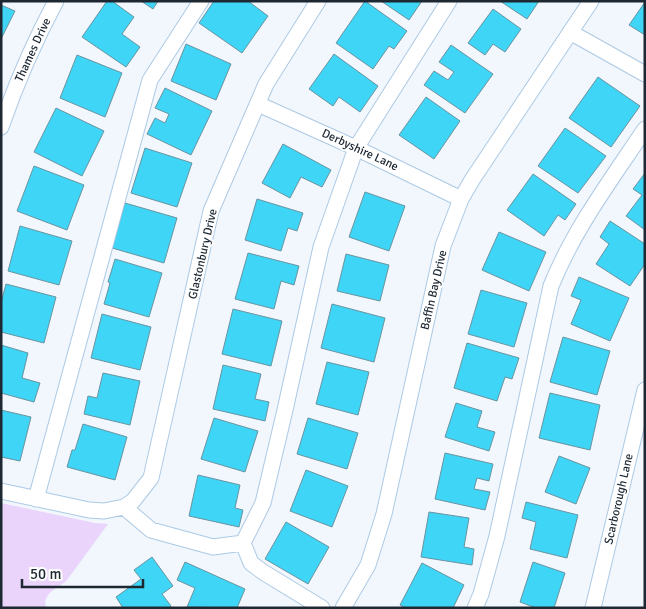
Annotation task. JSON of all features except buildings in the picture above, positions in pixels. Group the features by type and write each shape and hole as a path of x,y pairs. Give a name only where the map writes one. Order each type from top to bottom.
{"street":[{"name":"Thames Drive","path":"1,128 17,85 56,1"},
{"path":"36,499 150,80 201,1"},
{"name":"Glastonbury Drive","path":"124,507 140,494 151,478 211,211 266,84 318,1"},
{"path":"322,608 251,563 243,543 263,502 286,410 321,247 356,148 449,1"},
{"name":"Baffin Bay Drive","path":"344,608 368,565 384,514 443,246 462,199 472,180 590,1"},
{"path":"570,32 645,74"},
{"name":"Derbyshire Lane","path":"258,104 462,199"},
{"path":"475,608 481,594 497,536 551,286 563,258 578,232 645,129"},
{"name":"Scarborough Lane","path":"593,608 645,390"},
{"path":"1,492 89,510 104,511 124,507 151,530 213,546 243,543"}],"shaded area":[{"path":"1,503 95,523 108,524 67,580 46,598 46,608 1,608"}]}
